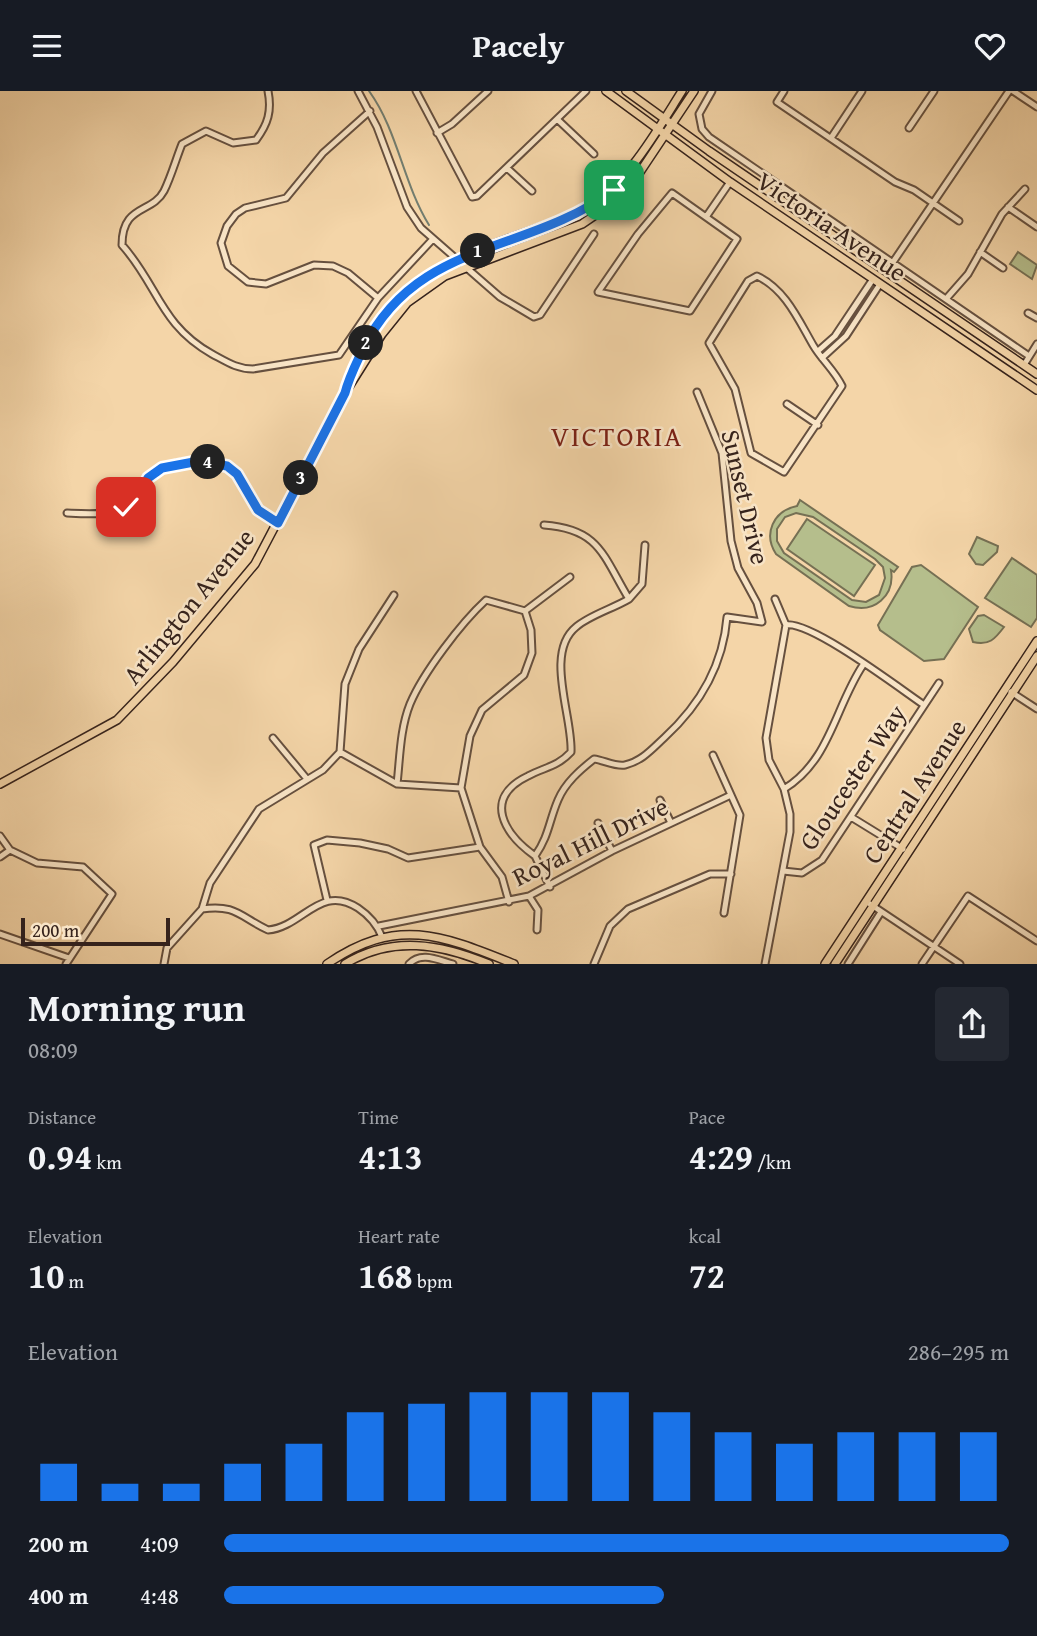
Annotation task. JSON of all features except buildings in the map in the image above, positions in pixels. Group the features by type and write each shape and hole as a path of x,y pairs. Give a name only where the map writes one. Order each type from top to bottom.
{"main road":[{"name":"Victoria Avenue","path":"606,91 730,182 1037,390"},
{"name":"Victoria Avenue","path":"626,91 664,120 1037,374"},
{"name":"Arlington Avenue","path":"0,784 102,729 131,709 250,570 278,523 345,393 364,348 387,310 411,286 456,260 559,221 597,202 627,174 682,91"},
{"name":"Arlington Avenue","path":"345,393 382,334 407,303 431,284 467,267 537,242 596,215 634,181 694,91"},
{"name":"Central Avenue","path":"835,964 870,904 1009,691 1037,641"},
{"name":"Central Avenue","path":"1009,691 1037,656"},
{"name":"Central Avenue","path":"825,964 870,904"},
{"path":"327,964 348,950 382,937 425,935 451,939 514,964"},
{"path":"382,937 395,941 424,941 431,946"},
{"path":"345,964 377,944 382,937"},
{"path":"353,959 402,944 431,946 489,964"}],"street":[{"path":"268,91 271,106 267,125 256,141 233,143 206,131 182,144 163,193 131,217 122,230 122,245 178,329 196,345 239,369 339,355 377,297 432,240"},
{"path":"358,91 370,111 407,207 432,240 502,299 538,317 594,234"},
{"path":"416,91 472,197 477,196 586,91"},
{"path":"437,133 462,116 488,91"},
{"path":"712,91 699,114 702,129 1029,356"},
{"path":"784,91 777,102 895,182 960,221"},
{"path":"831,138 862,91"},
{"path":"909,128 934,91"},
{"path":"887,271 1011,91 1037,107"},
{"path":"370,111 324,153 286,198 245,208 236,214 226,226 221,243 228,266 248,282 266,284 314,265 334,266 348,273 377,297"},
{"path":"557,119 594,153"},
{"path":"507,168 532,191"},
{"path":"706,218 730,182"},
{"path":"946,299 968,274 991,230 1025,189"},
{"path":"672,193 706,218 735,237 736,242 690,311 598,292 638,234 672,193"},
{"path":"1008,207 1037,227"},
{"path":"980,252 1003,268"},
{"path":"757,276 768,281 794,310 818,352 842,386 784,472 751,453 735,389 709,343 748,281 757,276"},
{"path":"818,352 835,336 873,279"},
{"path":"822,358 846,336 880,284"},
{"path":"1028,313 1037,318"},
{"path":"1024,365 1037,344"},
{"name":"Sunset Drive","path":"536,856 548,836 558,800 570,780 582,768 594,759 621,766 642,759 690,715 725,644 727,617 762,622 757,603 735,554 722,453 697,392"},
{"path":"787,404 818,425"},
{"path":"67,513 104,513 135,502 148,478 162,468 199,461 215,463 237,474 258,510 278,523"},
{"path":"544,525 562,526 587,535 600,547 629,599"},
{"path":"550,887 536,856 516,842 507,828 501,812 503,799 513,785 561,762 571,752 561,655 566,638 577,626 629,599 642,584 645,545"},
{"path":"525,611 570,577"},
{"path":"164,964 167,948 202,909 209,883 259,809 323,770 340,752 345,684 359,649 394,595"},
{"path":"765,964 790,832 790,814 784,789 769,759 766,738 786,625 775,599"},
{"path":"397,784 402,735 410,704 467,617 486,600 525,611"},
{"path":"509,902 502,877 480,847 461,788 470,736 482,710 524,675 531,653 531,630 525,611"},
{"path":"786,625 796,624 817,632 924,705"},
{"path":"784,789 812,766 832,731 848,688 863,665"},
{"name":"Gloucester Way","path":"783,871 802,873 822,860 939,683"},
{"path":"1009,691 1037,709"},
{"path":"273,738 307,779"},
{"path":"340,752 397,784 461,788"},
{"path":"713,755 731,795 740,825 724,913"},
{"name":"Royal Hill Drive","path":"379,926 529,896 612,851 731,795"},
{"path":"660,800 671,823"},
{"path":"851,817 905,850"},
{"path":"598,823 612,851"},
{"path":"0,837 10,850 37,863 83,867 112,894 68,961 0,934"},
{"path":"327,900 314,845 327,840 388,849 408,858 480,847"},
{"path":"0,857 10,850"},
{"path":"594,964 610,926 628,909 709,874 731,874"},
{"path":"922,964 968,895 1037,941"},
{"path":"529,896 538,910 537,930"},
{"path":"202,909 223,906 236,909 267,930 280,929 318,902 327,900 348,903 379,926 382,937"},
{"path":"870,904 960,964"},
{"path":"848,964 881,912"},
{"path":"409,964 415,958 423,957 453,964"}],"green space":[{"path":"1018,252 1037,265 1032,279 1010,264"},
{"path":"800,500 898,567 894,572 891,570 890,588 881,601 867,607 849,606 776,554 770,539 773,524 782,513 797,506","holes":["796,513 813,517 883,567 885,578 879,595 866,602 852,600 784,553 777,541 777,529 785,517"]},
{"path":"807,519 875,565 854,596 787,549"},
{"path":"977,537 998,546 997,552 983,565 976,564 969,554"},
{"path":"1012,558 1037,575 1037,618 1031,627 985,598"},
{"path":"921,565 978,607 944,659 924,661 880,630 878,625 912,567"},
{"path":"984,615 1004,627 991,641 973,642 969,629 978,616"}],"waterway":[{"path":"369,91 387,123 413,192 429,225"}],"district":[{"name":"VICTORIA","path":"617,435"}],"route":[{"path":"126,507 135,502 139,490 148,478 162,468 171,464 199,461 227,466 246,485 258,510 278,523 345,393 348,380 369,337 397,299 411,286 441,267 581,212 614,190"}]}
